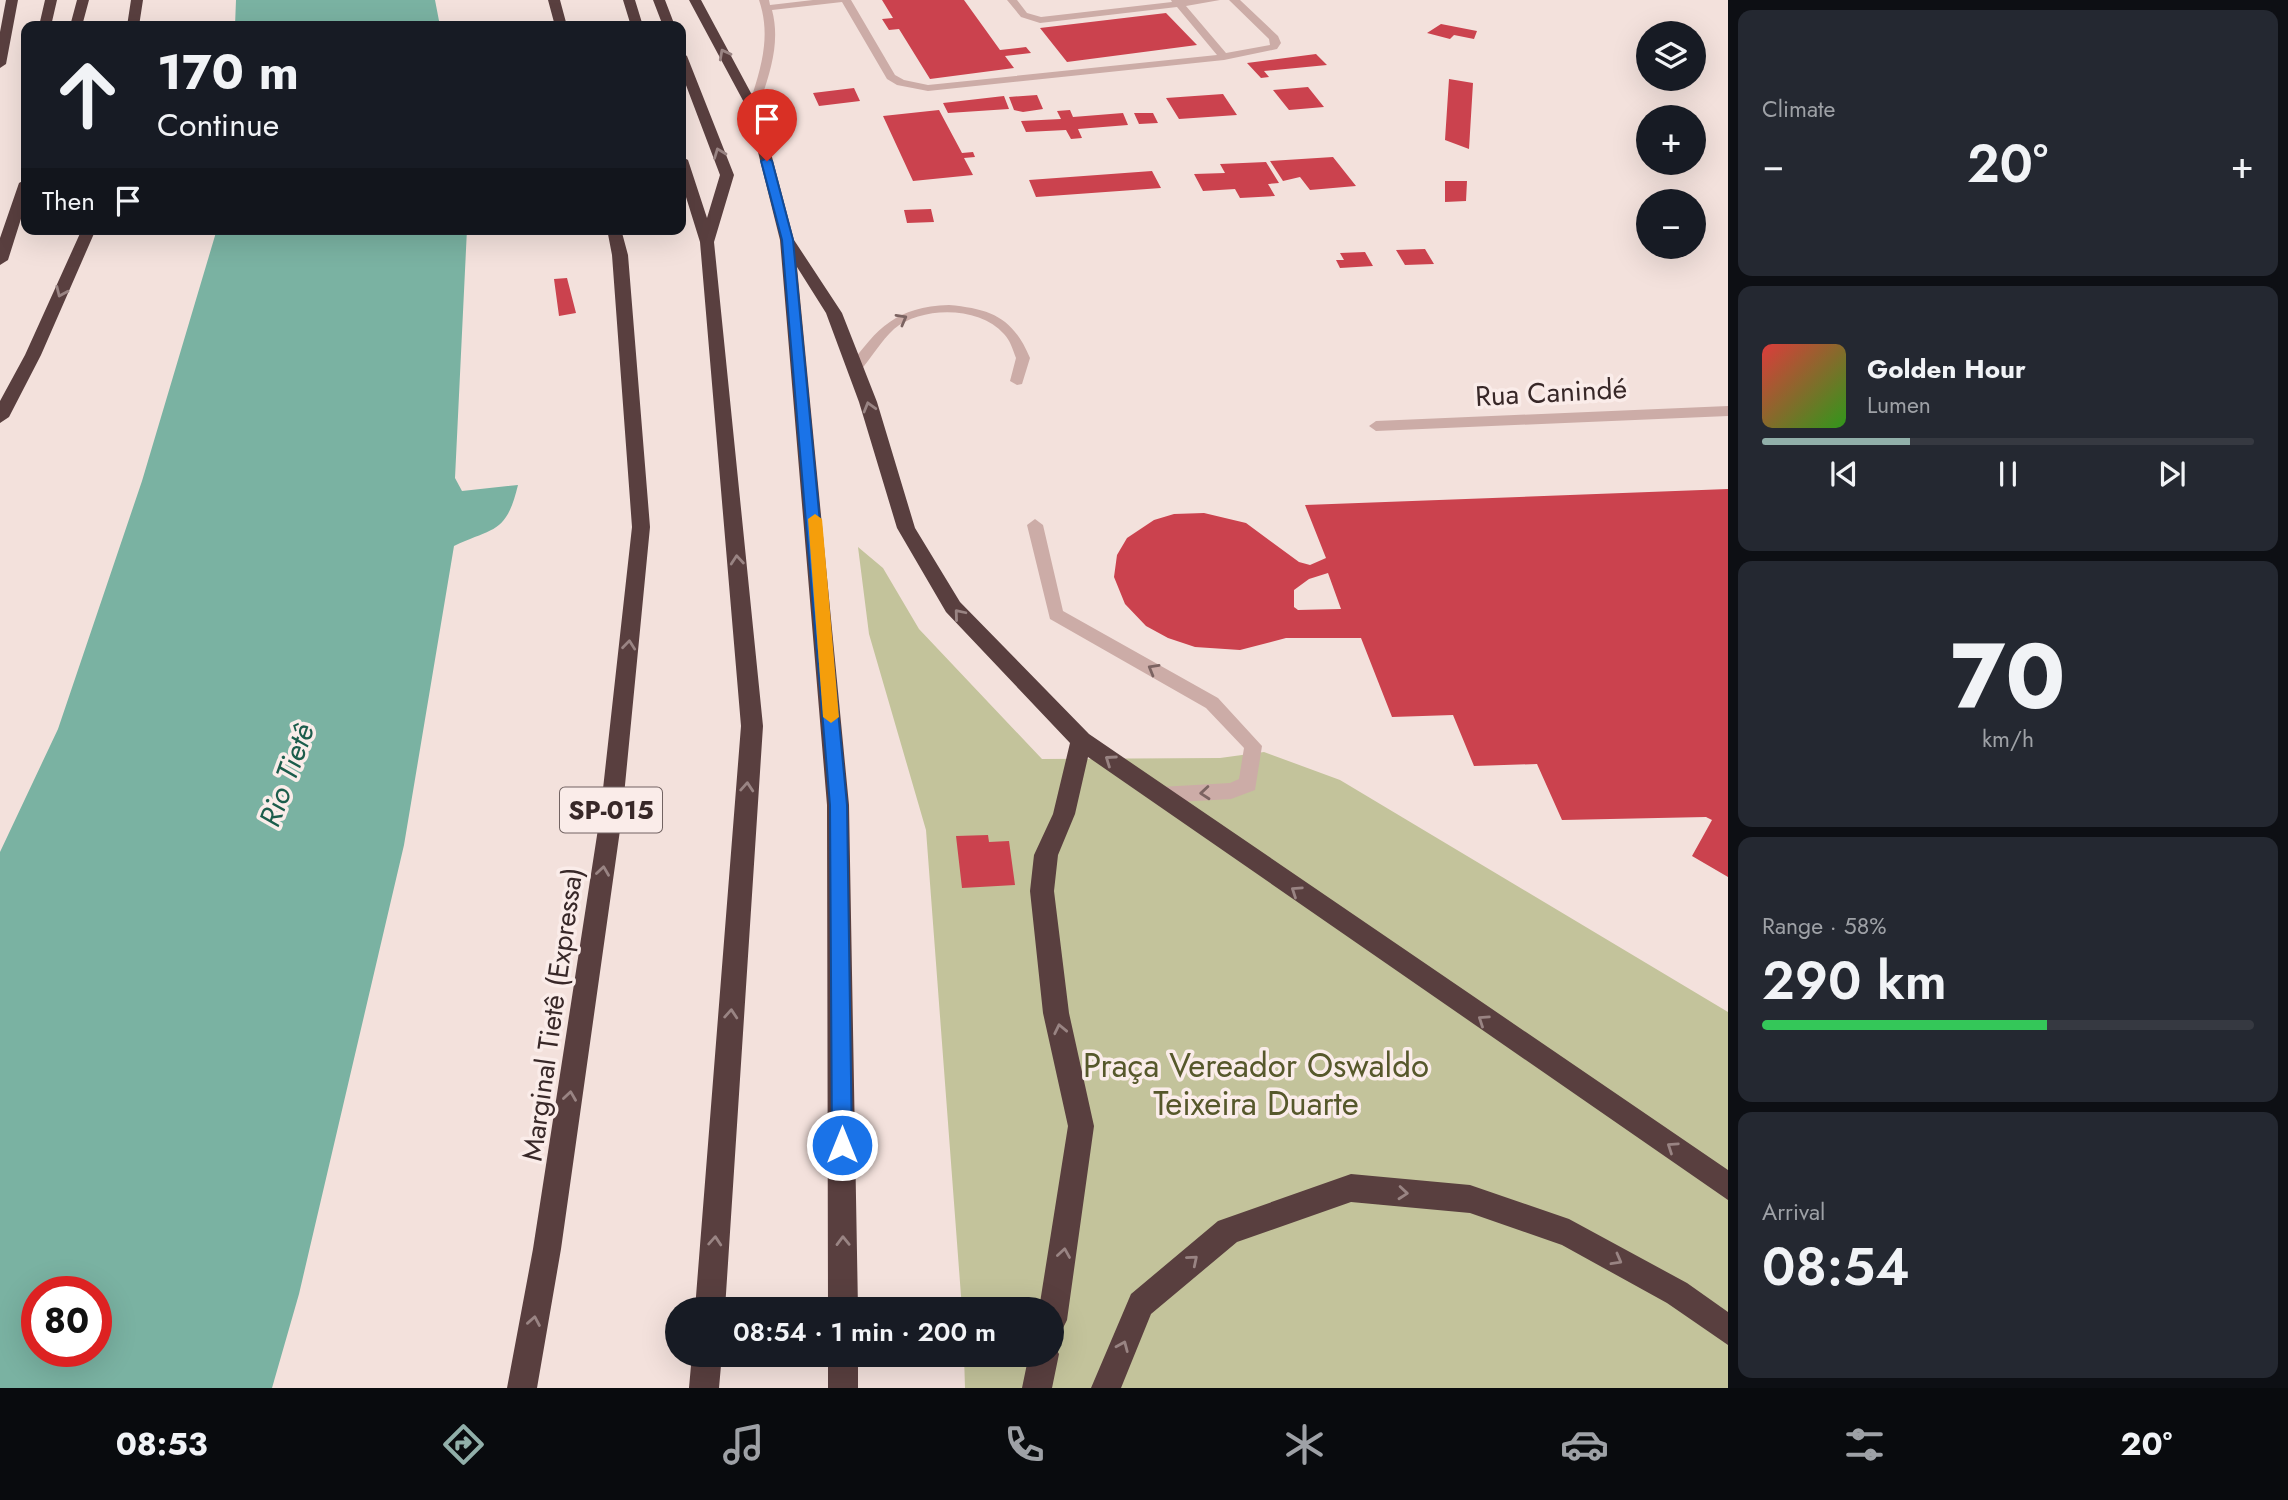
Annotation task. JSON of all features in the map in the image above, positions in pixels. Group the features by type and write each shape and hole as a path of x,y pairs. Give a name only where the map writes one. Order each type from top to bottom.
{"highway":[{"path":"0,64 12,0"},
{"path":"46,21 51,0"},
{"path":"77,21 83,0"},
{"path":"134,21 137,0"},
{"path":"554,0 560,21"},
{"path":"629,0 635,21"},
{"path":"659,0 667,21"},
{"path":"695,0 753,108 787,240 838,805 843,1297"},
{"path":"686,69 727,175 707,242"},
{"path":"686,176 707,242 752,726 711,1297"},
{"path":"0,260 21,198"},
{"path":"0,417 33,355 86,235"},
{"name":"Marginal Tietê (Expressa)","path":"522,1388 547,1249 611,816 641,527 620,255 615,235"},
{"path":"787,240 834,313 855,368 906,528 953,607 1004,665 1082,740 1728,1186"},
{"path":"1056,1297 1074,1189 1081,1126 1056,1013 1042,891 1046,855 1064,814 1082,740"},
{"path":"1106,1388 1141,1304 1227,1231 1351,1188 1470,1199 1569,1233 1677,1293 1728,1329"},
{"path":"704,1388 706,1367"},
{"path":"843,1367 843,1388"},
{"path":"1037,1388 1041,1367"}],"lane":[{"path":"753,108 771,46 766,4 839,0"},
{"path":"846,0 891,77 914,87 943,88 1224,57 1273,47 1276,43 1234,0"},
{"path":"1012,0 1024,15 1040,20 1178,2 1215,0"},
{"path":"1178,2 1224,57"},
{"path":"855,368 892,324 918,311 947,308 990,319 1007,329 1023,359 1017,381"},
{"name":"Rua Canindé","path":"1376,426 1728,411"},
{"path":"1035,525 1044,574 1056,615 1212,703 1253,746 1248,783 1231,791 1160,795"}],"green space":[{"name":"Praça Vereador Oswaldo Teixeira Duarte","path":"858,547 883,568 919,629 1042,759 1220,758 1264,752 1340,780 1728,1012 1728,1388 965,1388 964,1367 1064,1367 1064,1297 961,1297 926,830 869,634"}],"water":[{"path":"236,0 435,0 439,21 235,21"},
{"name":"Rio Tietê","path":"215,235 467,235 455,478 462,491 518,485 509,513 497,527 454,546 404,845 299,1294 272,1388 0,1388 0,852 58,729 142,481"}],"building":[{"path":"882,0 964,0 1000,50 1026,47 1031,53 1005,56 1014,68 930,79 899,29 889,30 882,19 893,18"},
{"path":"1166,13 1197,45 1067,62 1040,28"},
{"path":"1441,24 1477,31 1474,39 1454,35 1450,39 1427,33"},
{"path":"1316,54 1327,65 1264,71 1269,77 1261,78 1247,63"},
{"path":"1449,79 1473,83 1469,149 1445,140"},
{"path":"1308,87 1324,107 1289,110 1273,90"},
{"path":"854,88 860,101 819,106 813,93"},
{"path":"1223,94 1237,115 1179,119 1166,98"},
{"path":"1037,95 1043,109 1023,112 1014,110 1009,97"},
{"path":"1004,96 1009,109 948,113 943,103"},
{"path":"939,110 962,153 973,152 975,157 964,158 973,175 913,181 883,116"},
{"path":"1070,110 1073,117 1123,113 1128,125 1078,129 1082,138 1071,139 1066,130 1026,132 1021,121 1061,119 1057,111"},
{"path":"1134,113 1153,113 1158,123 1139,124"},
{"path":"1333,157 1356,186 1310,190 1300,177 1283,181 1270,161"},
{"path":"1266,162 1279,183 1268,184 1275,196 1240,198 1235,189 1203,191 1194,174 1225,173 1220,164"},
{"path":"1152,171 1161,188 1036,197 1029,180"},
{"path":"1445,181 1467,181 1466,201 1445,202"},
{"path":"931,209 934,222 907,223 904,210"},
{"path":"1425,249 1434,264 1405,265 1396,250"},
{"path":"1365,252 1373,266 1340,268 1336,260 1344,260 1340,253"},
{"path":"567,278 576,313 559,316 554,279"},
{"path":"1728,489 1728,877 1692,856 1712,820 1706,817 1562,820 1537,764 1474,766 1453,715 1392,717 1361,638 1286,638 1240,650 1195,647 1168,638 1146,626 1125,604 1114,577 1117,555 1127,538 1154,520 1174,514 1204,513 1246,523 1299,562 1310,565 1326,558 1305,505","holes":["1328,573 1341,609 1298,610 1294,607 1294,590 1309,579"]},
{"path":"988,835 989,842 1009,841 1015,885 962,888 956,836"}],"slow traffic":[{"path":"815,519 831,717"}],"route":[{"path":"767,161 787,240 816,535 838,805 842,1145"}]}
